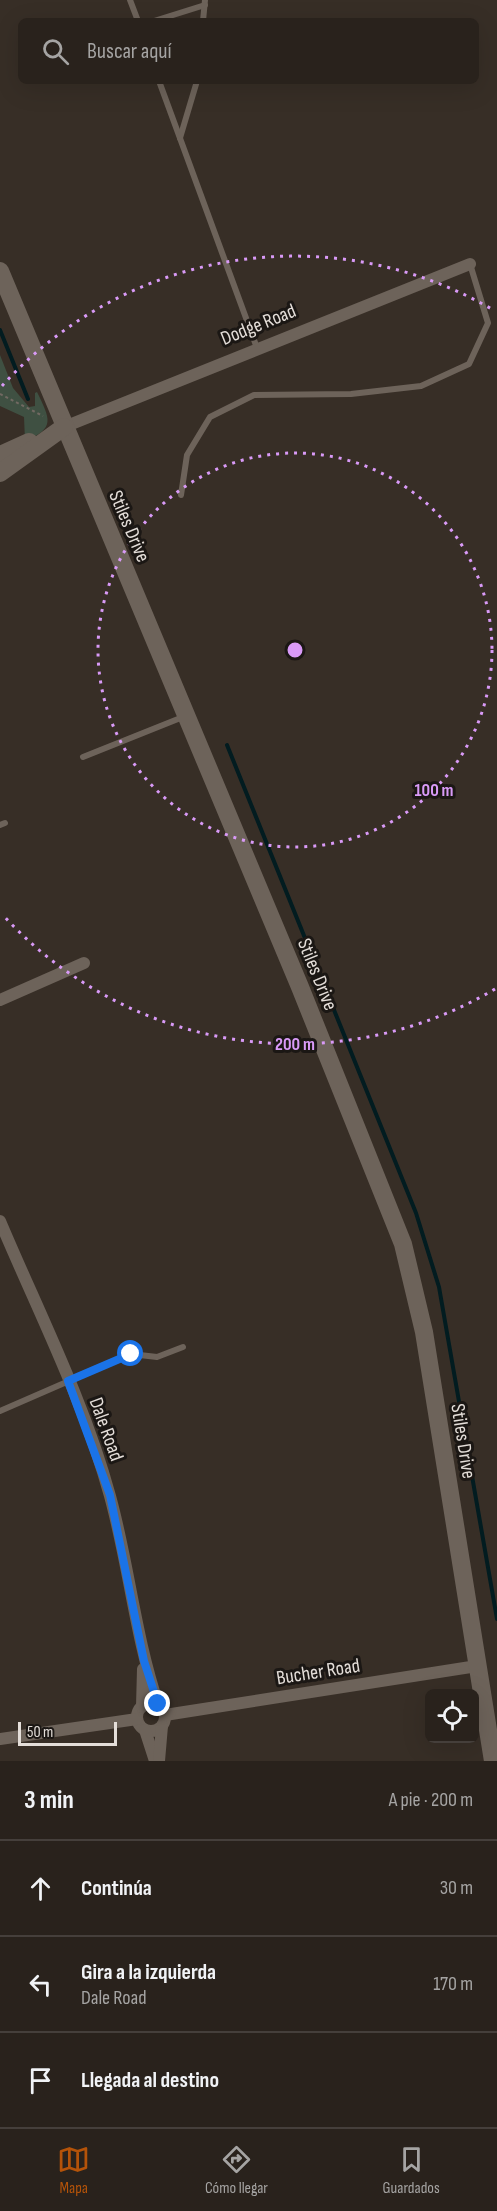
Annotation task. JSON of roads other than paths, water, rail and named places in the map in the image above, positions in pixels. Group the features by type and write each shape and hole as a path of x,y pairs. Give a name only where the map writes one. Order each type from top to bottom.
{"street":[{"name":"Dodge Road","path":"0,455 257,348 470,264"},
{"name":"Stiles Drive","path":"0,271 404,1244 424,1332 493,1761"},
{"name":"Dodge Road","path":"0,473 64,428"},
{"path":"0,1000 84,963"},
{"name":"Dale Road","path":"0,1221 68,1381 110,1495 144,1661 162,1715 159,1761"},
{"name":"Dale Road","path":"142,1707 144,1661"},
{"name":"Bucher Road","path":"162,1715 477,1666"},
{"path":"137,1719 142,1707 150,1703 162,1715 154,1731 145,1730"},
{"path":"137,1719 145,1730 154,1761"},
{"path":"0,1739 137,1719"}],"lane":[{"path":"130,0 137,18"},
{"path":"162,18 205,3 203,18"},
{"path":"160,84 257,348"},
{"path":"179,139 196,84"},
{"path":"181,495 187,455 210,417 254,395 351,394 421,387 469,364 488,323 470,264"},
{"path":"83,757 186,716"},
{"path":"0,1411 131,1354 158,1357 183,1347"}],"waterway":[{"path":"0,330 28,399"},
{"path":"227,745 416,1213 439,1287 497,1619"}]}
